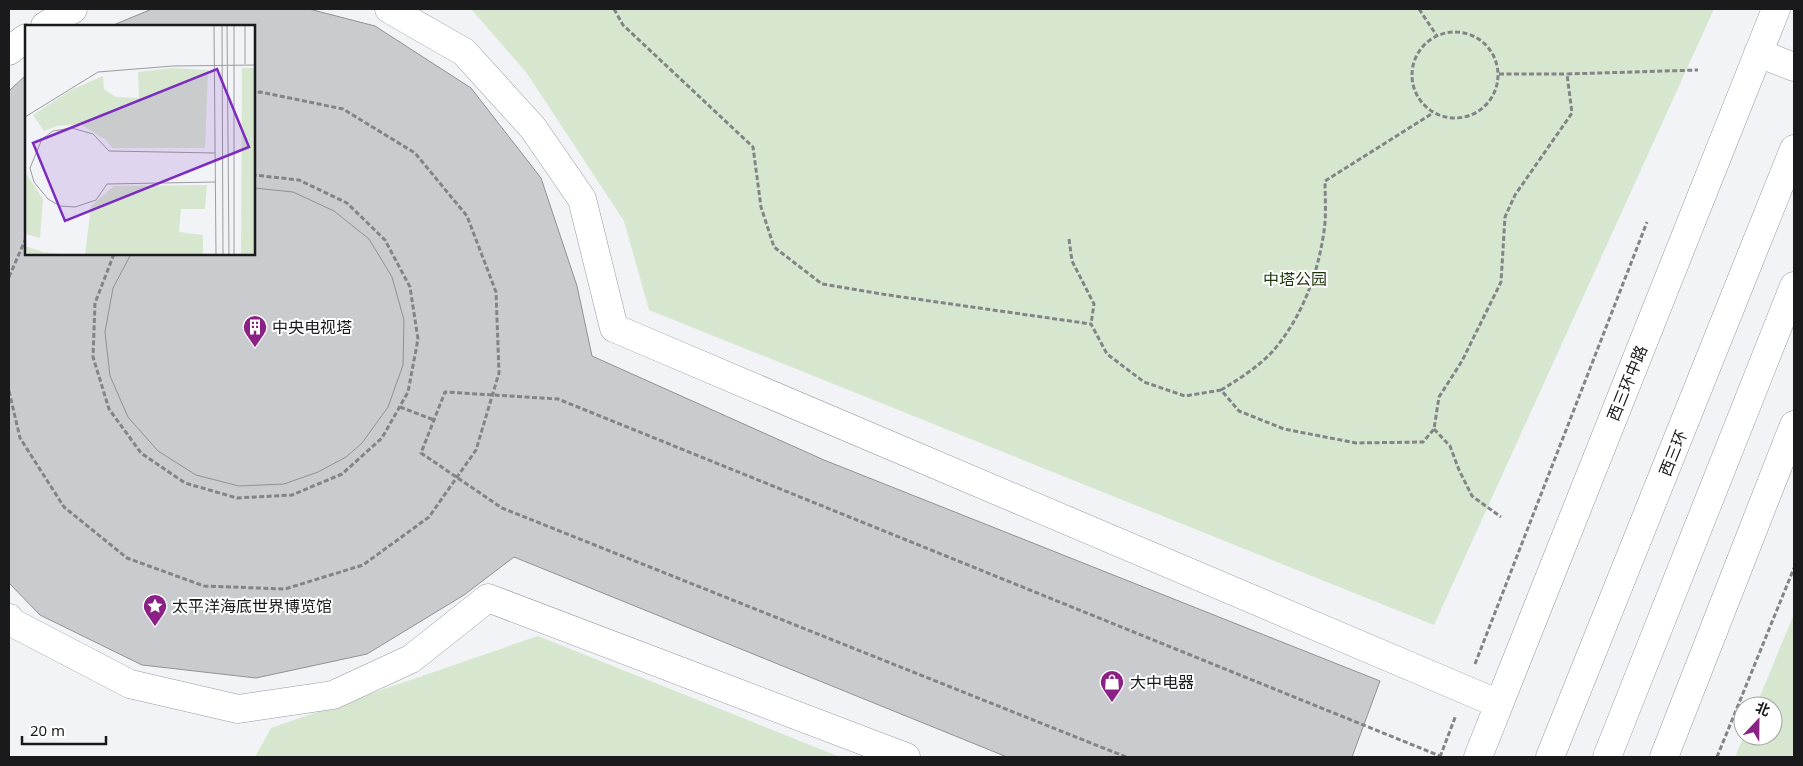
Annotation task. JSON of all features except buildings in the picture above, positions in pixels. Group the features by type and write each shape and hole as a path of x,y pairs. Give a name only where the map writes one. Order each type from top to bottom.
{"main road":[{"path":"48,25 73,9"},
{"path":"389,9 464,52 533,128 582,199 614,328 1500,704"},
{"name":"西三环中路","path":"1478,757 1776,9"},
{"path":"9,50 25,39"},
{"path":"1758,53 1794,67"},
{"name":"西三环","path":"1550,757 1724,328 1794,149"},
{"path":"1607,757 1794,286"},
{"path":"1664,757 1794,425"},
{"path":"9,618 13,623 130,684 238,709 333,695 410,659 488,598 906,757"}],"path":[{"path":"614,9 623,25 753,147 761,207 774,248 822,284 1091,324"},
{"path":"1419,9 1437,36"},
{"path":"1450,32 1465,32 1478,38 1489,48 1496,60 1499,74 1497,87 1492,99 1483,109 1471,116 1459,119 1445,118 1433,113 1422,104 1415,92 1412,80 1412,66 1417,54 1426,43 1437,36 1450,32"},
{"path":"1499,74 1698,70"},
{"path":"1221,390 1239,411 1284,429 1356,443 1423,442 1434,428 1439,397 1462,361 1501,282 1505,217 1515,195 1572,113 1567,74"},
{"path":"9,391 20,438 64,507 127,558 204,586 285,589 363,565 429,517 476,450 499,373 496,292 467,216 415,153 342,109 260,92 255,93"},
{"path":"1069,239 1072,261 1094,304 1091,324 1107,354 1144,382 1185,396 1221,390 1245,375 1271,353 1291,329 1305,299 1317,265 1325,222 1325,181 1433,113"},
{"path":"114,255 95,304 93,357 109,409 141,453 185,483 237,498 292,495 342,474 382,438 408,392 418,339 410,286 386,240 347,203 299,180 255,175"},
{"path":"1126,757 502,508 421,453 445,392 558,399 1440,757 1647,222"},
{"path":"9,277 25,240"},
{"path":"400,407 434,420"},
{"path":"1434,428 1450,446 1472,496 1501,517"},
{"path":"1716,757 1794,568"}],"green space":[{"name":"中塔公园","path":"471,9 1714,9 1434,625 649,310 624,221 526,72"},
{"path":"1794,614 1794,757 1735,757 1740,746 1783,746 1783,696 1760,696"},
{"path":"538,636 840,757 255,757 271,728"}],"place":[{"name":"中央电视塔","path":"255,348"},
{"name":"太平洋海底世界博览馆","path":"155,627"},
{"name":"大中电器","path":"1112,703"}]}
